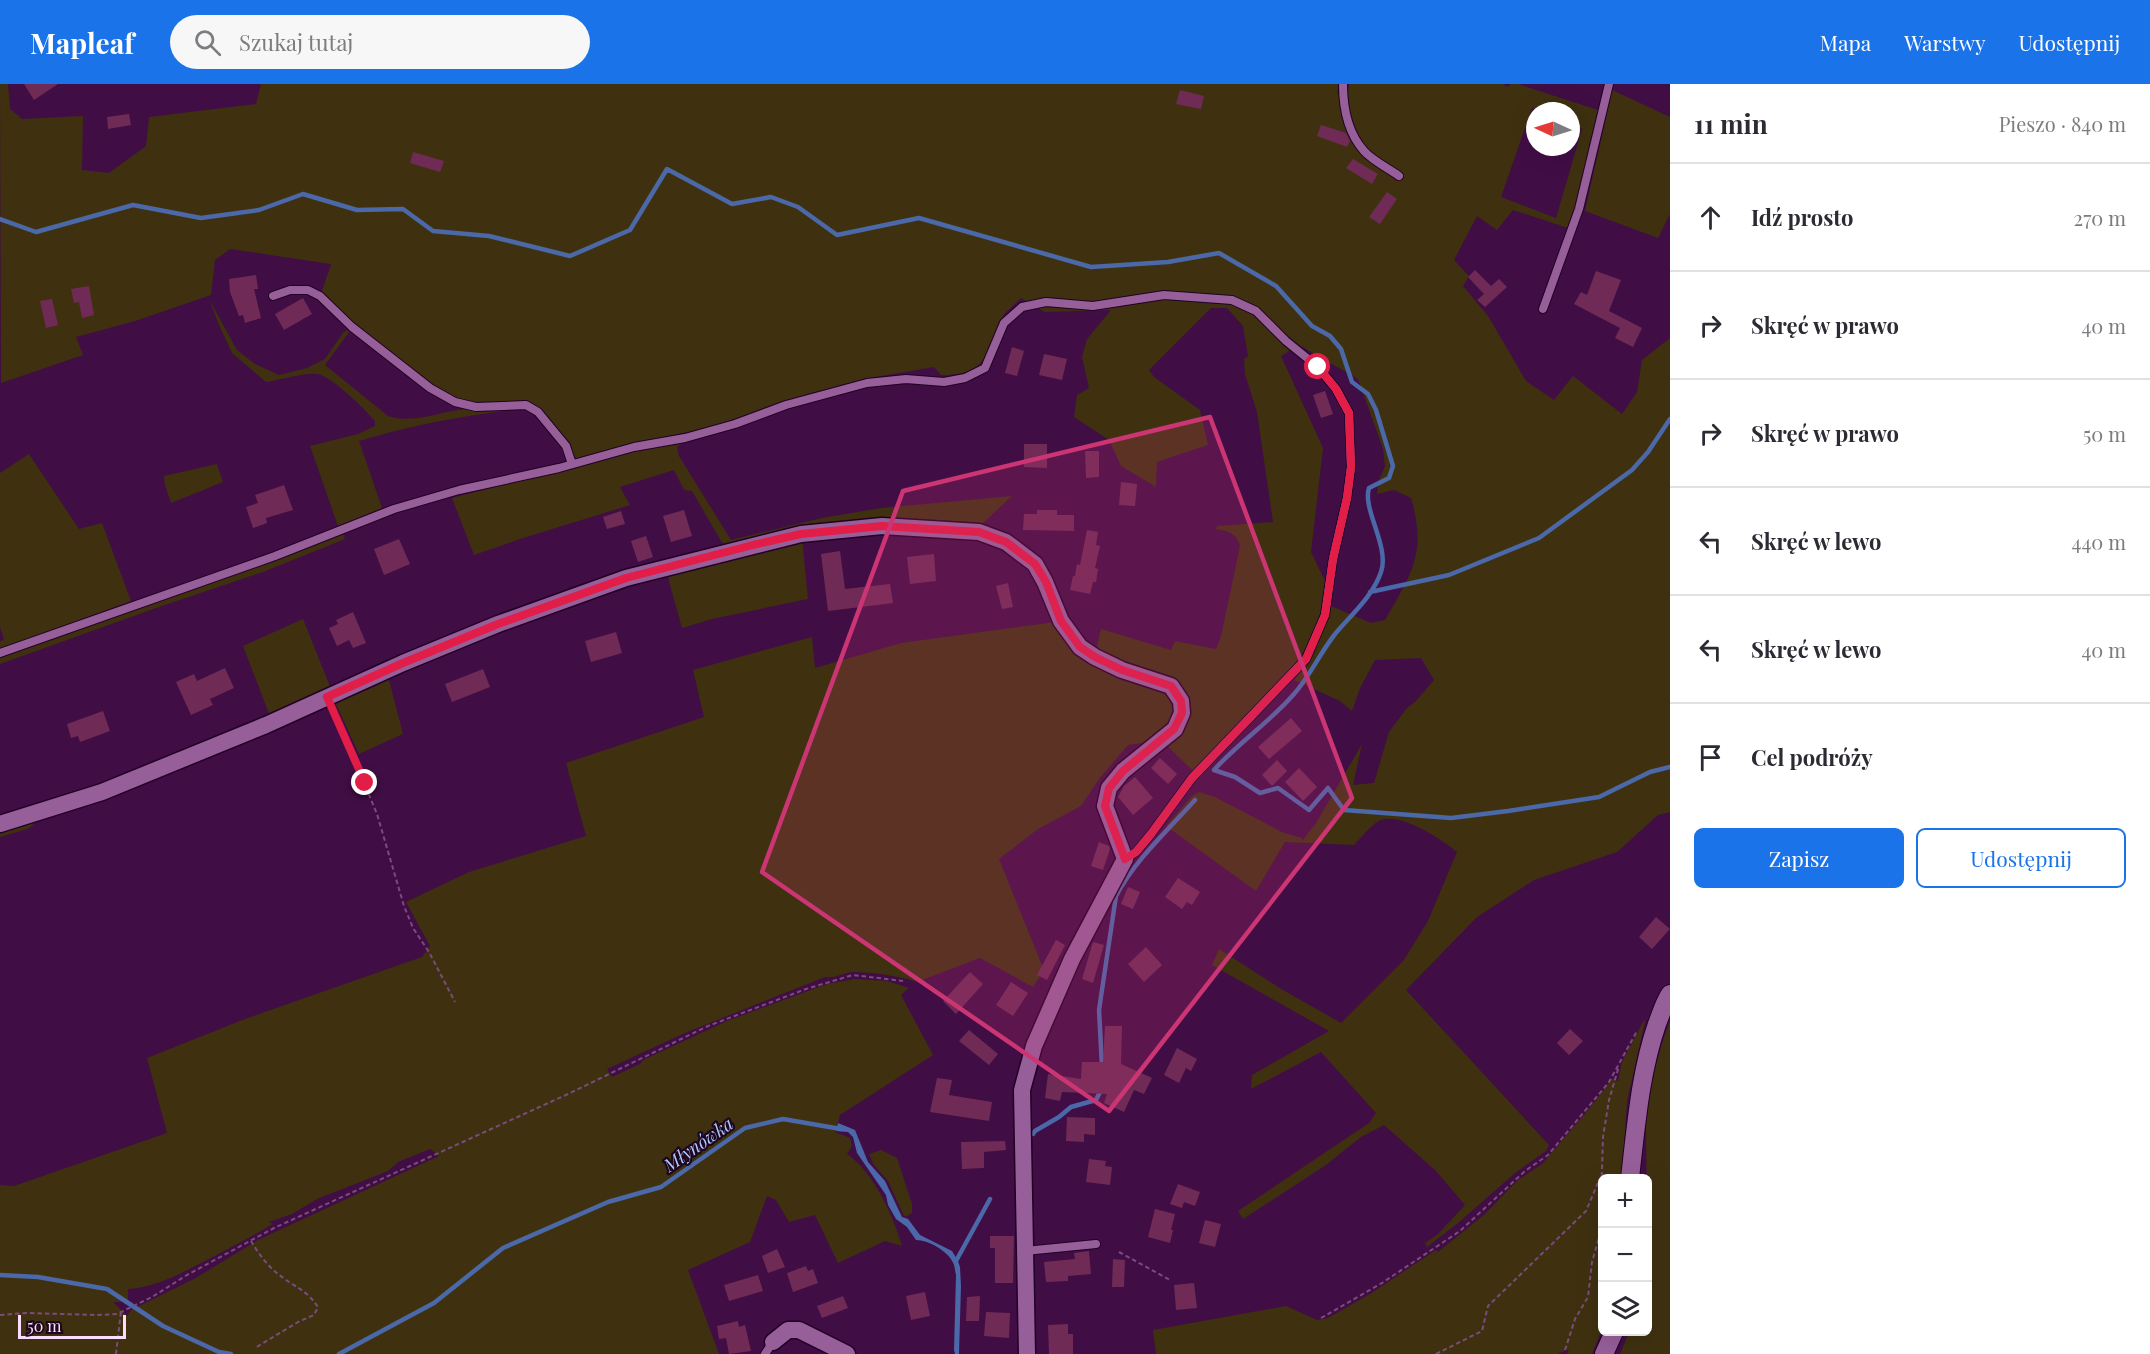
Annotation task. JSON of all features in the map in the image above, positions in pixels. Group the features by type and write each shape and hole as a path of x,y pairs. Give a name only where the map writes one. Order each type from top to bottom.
{"street":[{"path":"0,824 102,792 201,753 403,663 508,620 626,578 801,534 882,526 979,532 1006,542 1035,564 1046,582 1061,621 1080,647 1122,670 1171,686 1181,701 1182,713 1174,729 1123,771 1109,788 1105,806 1125,859 1072,959 1034,1046 1022,1090 1027,1354"},
{"path":"1631,1174 1649,1050 1663,1007 1670,994"},
{"path":"769,1348 788,1330 799,1330 847,1354"},
{"path":"1604,1354 1612,1336"}],"lane":[{"path":"1343,84 1343,102 1350,128 1364,151 1399,176"},
{"path":"1543,309 1579,209 1609,84"},
{"path":"273,296 290,290 308,290 320,296 352,327 430,388 455,402 476,407 526,405 538,412 566,446 572,464"},
{"path":"0,652 275,556 394,509 459,490 634,447 685,438 735,424 786,405 867,383 906,379 944,382 965,378 985,368 1004,323 1022,307 1046,302 1093,306 1164,295 1232,300 1256,311 1286,341 1318,367 1336,389 1349,413 1351,467 1347,498 1333,559 1325,615 1306,659 1192,778 1151,834 1136,852 1125,859"},
{"path":"1025,1251 1096,1244"}],"path":[{"path":"327,697 377,814 404,906 413,928 429,952 455,1002"},
{"path":"0,1315 117,1314 152,1297 187,1275 251,1241 411,1164 568,1094 708,1026 806,988 853,975 903,981"},
{"path":"1321,1318 1382,1283 1460,1231 1525,1171 1548,1155 1609,1082 1637,1031"},
{"path":"1602,1174 1603,1137 1609,1100 1621,1061"},
{"path":"1436,1354 1482,1330 1488,1306 1586,1210 1598,1184"},
{"path":"1564,1350 1575,1319 1588,1297 1592,1262 1600,1228"},
{"path":"251,1241 260,1255 278,1274 310,1295 318,1307 314,1315 255,1348"},
{"path":"1119,1252 1170,1280"},
{"path":"116,1354 121,1311"}],"highlighted area":[{"path":"1210,417 1352,798 1109,1111 762,872 903,491"}],"shaded area":[{"path":"0,84 8,84 10,109 22,119 83,116 82,170 109,173 146,146 149,117 256,104 261,84 1339,84 1337,93 1347,98 1349,84 1503,84 1508,87 1510,84 1518,84 1573,102 1526,102 1526,125 1501,197 1556,218 1574,156 1580,156 1582,129 1580,128 1580,104 1598,110 1576,208 1568,228 1513,210 1497,230 1477,216 1454,260 1469,276 1463,286 1488,316 1526,381 1554,400 1573,376 1622,414 1637,392 1642,360 1670,338 1670,812 1658,815 1617,852 1534,880 1477,917 1406,990 1549,1145 1546,1151 1515,1173 1427,1247 1425,1243 1438,1234 1465,1205 1436,1171 1384,1125 1361,1137 1326,1165 1243,1219 1238,1211 1369,1123 1376,1113 1321,1052 1251,1089 1252,1075 1329,1031 1212,965 1219,949 1283,990 1341,1023 1404,960 1428,921 1457,852 1421,828 1399,820 1381,820 1370,827 1354,845 1285,842 1256,891 1166,826 1192,796 1199,792 1215,797 1284,833 1302,838 1302,841 1316,823 1362,744 1353,785 1374,783 1389,732 1407,708 1434,680 1421,658 1375,660 1360,688 1352,711 1340,701 1294,680 1308,663 1317,645 1331,606 1371,623 1385,620 1403,589 1417,548 1416,517 1411,498 1394,490 1377,494 1379,480 1385,466 1383,449 1358,379 1299,345 1281,356 1323,448 1311,552 1325,581 1322,608 1308,647 1261,702 1193,771 1161,740 1128,745 1099,779 1081,806 1038,829 999,859 1044,970 1033,987 980,958 917,982 894,976 850,972 825,977 687,1032 607,1069 612,1077 727,1021 827,984 855,979 887,981 909,988 901,995 933,1055 840,1115 835,1132 850,1138 852,1146 847,1154 874,1183 894,1222 902,1246 885,1241 838,1263 815,1215 789,1222 776,1200 767,1196 750,1242 688,1270 719,1354 0,1354 0,1185 14,1186 167,1133 147,1058 245,1019 422,957 430,946 406,902 469,872 586,836 566,763 704,717 693,670 812,637 815,668 901,643 1055,622 1096,650 1101,629 1171,650 1175,641 1216,649 1221,636 1240,546 1233,535 1215,529 1218,526 1273,522 1257,412 1245,374 1244,359 1248,356 1243,326 1227,308 1211,308 1149,370 1154,377 1200,410 1208,445 1157,462 1156,487 1121,466 1109,440 1074,417 1077,395 1089,388 1082,357 1087,339 1111,310 1045,312 1021,298 1004,314 986,355 976,367 969,371 941,375 934,367 863,379 812,393 710,427 574,460 570,443 540,409 526,400 482,403 455,398 372,339 321,294 331,264 230,249 215,260 211,295 135,321 76,337 83,355 1,383","holes":["430,1149 439,1156 258,1240 194,1279 131,1310 127,1316 113,1302 128,1302 128,1289 139,1288 178,1274 273,1224 269,1222 292,1214 317,1199 388,1171 398,1162"]},
{"path":"1612,90 1670,117 1670,214 1658,238 1585,211"},
{"path":"209,299 237,350 255,364 279,375 307,368 325,359 347,330 349,332 325,365 388,416 406,419 467,409 521,409 439,421 359,441 382,508 338,526 310,446 358,434 375,426 375,421 324,376 300,375 266,382 232,353"},
{"path":"684,441 677,447 679,456 731,540 822,518 881,508 1012,496 981,525 729,547 721,541 692,491 684,490 674,470 620,487 630,505 474,555 452,498 644,448"},
{"path":"29,454 79,529 102,523 131,601 0,649 0,641 4,640 0,627 0,473"},
{"path":"217,464 223,482 171,503 164,476"},
{"path":"343,534 345,539 263,572 0,664 0,657"},
{"path":"802,538 808,599 712,619 682,628 668,572"},
{"path":"303,619 331,689 270,716 243,646"},
{"path":"388,676 403,734 359,754 334,700"},
{"path":"37,820 30,828 0,837 0,830"},
{"path":"1644,1020 1627,1101 1622,1174 1598,1174 1599,1336 1592,1354 1567,1354 1569,1349 1557,1354 1156,1354 1153,1330 1286,1306 1317,1320 1328,1318 1370,1294 1436,1250 1438,1252 1485,1214 1518,1180 1542,1164 1612,1079 1618,1081 1622,1062"},
{"path":"1670,1021 1670,1354 1620,1354 1627,1336 1652,1336 1652,1174 1646,1174 1646,1123 1661,1046"},
{"path":"881,1150 897,1158 912,1204 912,1213 905,1217 888,1181 874,1165 869,1154"}],"water":[{"path":"838,1123 855,1130 868,1162 885,1181 902,1217 908,1219 920,1235 952,1251 958,1261 961,1286 959,1354 955,1354 954,1350 956,1275 952,1260 938,1248 927,1242 916,1240 907,1227 896,1219 888,1205 886,1195 857,1153 853,1137 848,1132 836,1131"}],"building":[{"path":"24,84 58,84 34,100"},
{"path":"1180,90 1204,96 1201,109 1176,104"},
{"path":"129,114 131,125 108,129 107,117"},
{"path":"1321,125 1346,133 1350,141 1347,147 1317,136"},
{"path":"413,152 444,161 440,172 410,163"},
{"path":"1353,159 1378,174 1372,184 1346,168"},
{"path":"1387,192 1397,199 1380,224 1369,217"},
{"path":"1475,270 1491,286 1499,279 1507,287 1485,307 1477,300 1484,294 1468,277"},
{"path":"1596,271 1621,280 1609,311 1642,328 1633,347 1615,338 1620,328 1574,304 1581,292 1587,295"},
{"path":"256,275 258,289 254,289 261,318 245,323 243,315 239,316 230,292 229,279"},
{"path":"89,286 94,315 82,318 79,302 74,303 71,289"},
{"path":"303,298 312,314 284,330 275,314"},
{"path":"52,299 58,325 46,328 40,301"},
{"path":"1012,347 1024,351 1017,376 1005,373"},
{"path":"1044,354 1067,359 1062,380 1039,375"},
{"path":"1325,391 1333,414 1321,418 1313,395"},
{"path":"1024,444 1047,444 1047,468 1024,467"},
{"path":"1085,451 1099,451 1099,477 1086,478"},
{"path":"1121,482 1137,484 1135,506 1119,505"},
{"path":"284,485 293,510 266,518 267,523 253,528 246,507 258,503 255,495"},
{"path":"684,510 692,536 671,542 663,516"},
{"path":"1037,510 1057,510 1057,515 1074,515 1074,531 1023,530 1024,514 1037,514"},
{"path":"621,511 625,524 607,529 603,517"},
{"path":"1087,530 1098,532 1096,545 1100,546 1095,568 1098,569 1096,582 1093,582 1090,594 1070,590 1077,564 1080,565"},
{"path":"646,536 653,557 638,562 631,541"},
{"path":"399,539 410,564 384,575 374,549"},
{"path":"840,551 845,589 890,584 893,603 828,611 821,554"},
{"path":"934,554 936,581 910,584 907,557"},
{"path":"1008,583 1013,607 1002,609 996,586"},
{"path":"353,612 366,643 353,648 349,640 337,646 329,628 338,624 336,620"},
{"path":"616,632 622,653 591,662 585,641"},
{"path":"225,668 234,688 210,699 213,705 191,715 176,682 194,674 197,681"},
{"path":"483,669 490,687 452,702 445,684"},
{"path":"103,711 110,731 80,742 78,736 71,738 67,724"},
{"path":"1291,718 1302,731 1269,759 1258,747"},
{"path":"1160,758 1177,774 1168,784 1151,768"},
{"path":"1277,760 1287,771 1272,786 1262,775"},
{"path":"1299,768 1317,787 1303,801 1285,782"},
{"path":"1135,777 1153,798 1133,815 1118,797 1124,786"},
{"path":"1099,842 1109,846 1110,849 1103,870 1091,866"},
{"path":"1178,878 1200,892 1192,905 1187,902 1182,909 1165,897"},
{"path":"1128,887 1140,892 1133,909 1121,904"},
{"path":"1656,917 1670,929 1652,949 1639,937"},
{"path":"1056,940 1065,945 1047,980 1037,975"},
{"path":"1093,942 1104,945 1093,983 1082,979"},
{"path":"1146,947 1162,965 1144,982 1128,964"},
{"path":"970,972 983,984 956,1014 943,1001"},
{"path":"1011,982 1028,993 1013,1016 996,1005"},
{"path":"1105,1026 1122,1026 1121,1064 1152,1078 1144,1094 1134,1090 1124,1112 1104,1103 1107,1094 1062,1092 1060,1101 1045,1098 1048,1074 1081,1079 1082,1062 1103,1062"},
{"path":"1570,1029 1583,1041 1569,1055 1557,1043"},
{"path":"969,1030 998,1054 989,1065 959,1041"},
{"path":"1177,1048 1197,1059 1191,1071 1186,1068 1179,1083 1164,1075"},
{"path":"937,1078 952,1080 949,1095 992,1102 989,1121 930,1112"},
{"path":"1067,1117 1095,1118 1095,1135 1084,1134 1084,1142 1066,1141"},
{"path":"1005,1141 1006,1150 984,1152 984,1168 962,1169 961,1142"},
{"path":"1089,1159 1106,1161 1105,1166 1112,1167 1110,1185 1086,1182"},
{"path":"1178,1184 1200,1192 1195,1206 1184,1202 1182,1208 1170,1204"},
{"path":"1155,1209 1175,1214 1170,1243 1148,1237"},
{"path":"1205,1220 1221,1224 1215,1247 1199,1243"},
{"path":"990,1236 1014,1236 1013,1283 995,1283 995,1248 990,1248"},
{"path":"777,1249 785,1267 768,1273 762,1256"},
{"path":"1089,1251 1091,1274 1068,1276 1068,1281 1046,1282 1044,1262 1075,1259 1074,1253"},
{"path":"1113,1259 1125,1260 1124,1287 1112,1287"},
{"path":"806,1266 808,1271 813,1269 818,1283 793,1292 787,1273"},
{"path":"758,1275 763,1291 729,1301 724,1285"},
{"path":"1194,1283 1197,1308 1176,1310 1174,1285"},
{"path":"925,1292 930,1316 911,1320 906,1296"},
{"path":"843,1296 848,1308 822,1318 817,1306"},
{"path":"980,1296 979,1321 966,1321 967,1297"},
{"path":"986,1312 1010,1313 1009,1338 984,1336"},
{"path":"738,1321 739,1327 745,1325 751,1351 729,1354 726,1338 719,1339 717,1326"},
{"path":"1068,1324 1068,1334 1073,1334 1073,1354 1049,1354 1048,1325"}],"waterway":[{"path":"0,219 36,232 133,205 201,218 259,210 303,194 357,210 403,209 433,231 489,236 570,256 630,230 667,169 732,204 771,197 798,207 837,235 919,218 1091,267 1168,262 1219,253 1276,286 1312,326 1330,336 1341,349 1352,382 1368,394 1376,410 1393,466 1389,478 1369,488 1369,506 1383,562 1373,589 1335,634 1294,694 1214,770 1235,777 1260,793 1278,788 1309,810 1328,788 1344,810 1451,818 1599,797 1650,772 1670,767"},
{"path":"1370,592 1449,575 1539,538 1632,470 1648,452 1670,419"},
{"path":"1102,1067 1099,1010 1116,896 1142,858 1195,800"},
{"path":"1033,1134 1071,1107 1096,1100 1102,1088"},
{"name":"Młynówka","path":"339,1354 434,1303 503,1248 608,1202 661,1187 745,1128 783,1119 841,1129"},
{"path":"956,1261 990,1199"},
{"path":"0,1275 38,1277 107,1289 163,1326 219,1352 231,1354"}],"route":[{"path":"365,783 327,697 498,624 626,578 801,534 882,526 979,532 1006,542 1035,564 1046,582 1061,621 1080,647 1122,670 1171,686 1181,701 1182,713 1174,729 1123,771 1109,788 1105,806 1125,859 1136,852 1151,834 1192,778 1306,659 1316,639 1325,615 1333,559 1347,498 1351,467 1349,413 1336,389 1318,367"}]}
